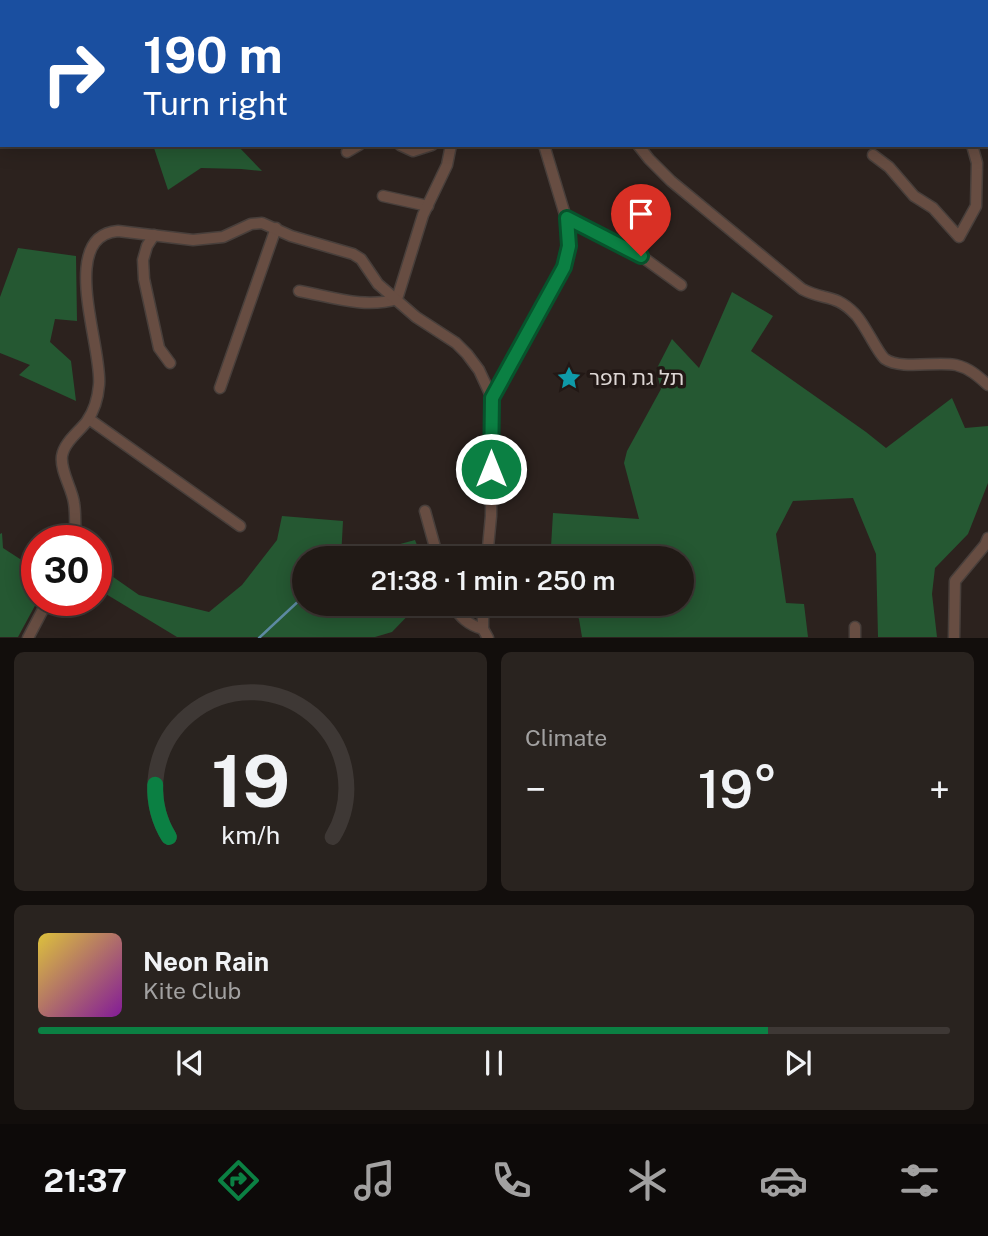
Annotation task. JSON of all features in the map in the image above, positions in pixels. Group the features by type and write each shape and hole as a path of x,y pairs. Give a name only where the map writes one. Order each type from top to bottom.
{"street":[{"path":"346,152 355,147"},
{"path":"404,147 413,151 426,147"},
{"path":"397,299 428,206 447,165 450,147"},
{"path":"492,398 564,267 569,246 567,218 545,147"},
{"path":"640,147 671,181 802,289 813,295 833,297 858,316 886,360 897,363 954,364 970,370 988,385"},
{"path":"873,155 890,167 914,196 933,208 959,237 976,206 977,163 973,147"},
{"path":"383,196 428,206"},
{"path":"567,218 641,256 681,285"},
{"path":"75,525 74,503 62,456 89,419 99,384 86,266 89,251 95,241 107,232 193,240 223,237 251,224 262,223 290,236 353,254 361,259 377,284 416,317 456,344 480,370 492,398 488,546"},
{"path":"220,388 276,228"},
{"path":"154,235 143,260 144,279 159,348 170,363"},
{"path":"299,291 367,304 397,299"},
{"path":"89,419 240,526"},
{"path":"425,512 435,546"},
{"path":"954,638 955,581 988,538"},
{"path":"28,638 40,616"},
{"path":"460,616 485,633"}],"green space":[{"path":"154,147 239,147 262,171 201,168 168,190"},
{"path":"18,248 76,256 77,321 55,319 50,342 71,361 76,401 19,375 30,365 0,353 0,297"},
{"path":"732,292 773,316 751,351 886,448 952,398 965,428 988,426 988,483 968,534 935,568 932,594 937,637 878,637 876,554 853,498 793,501 776,534 786,603 804,604 808,637 582,637 577,616 694,616 694,546 551,546 553,513 639,519 624,463 627,451 661,389 656,370 672,339 699,368"},
{"path":"282,516 343,521 342,546 292,546 292,616 407,616 392,632 375,637 177,637 112,598 112,576 139,595 209,612 242,585 277,540"},
{"path":"2,533 3,548 21,560 21,616 29,616 18,637 0,637"},
{"path":"415,540 417,546 393,546"}],"waterway":[{"path":"259,638 292,607"}],"place":[{"name":"תל גת חפר","path":"569,378"}],"route":[{"path":"491,469 492,398 564,267 569,246 567,218 641,256"}]}
